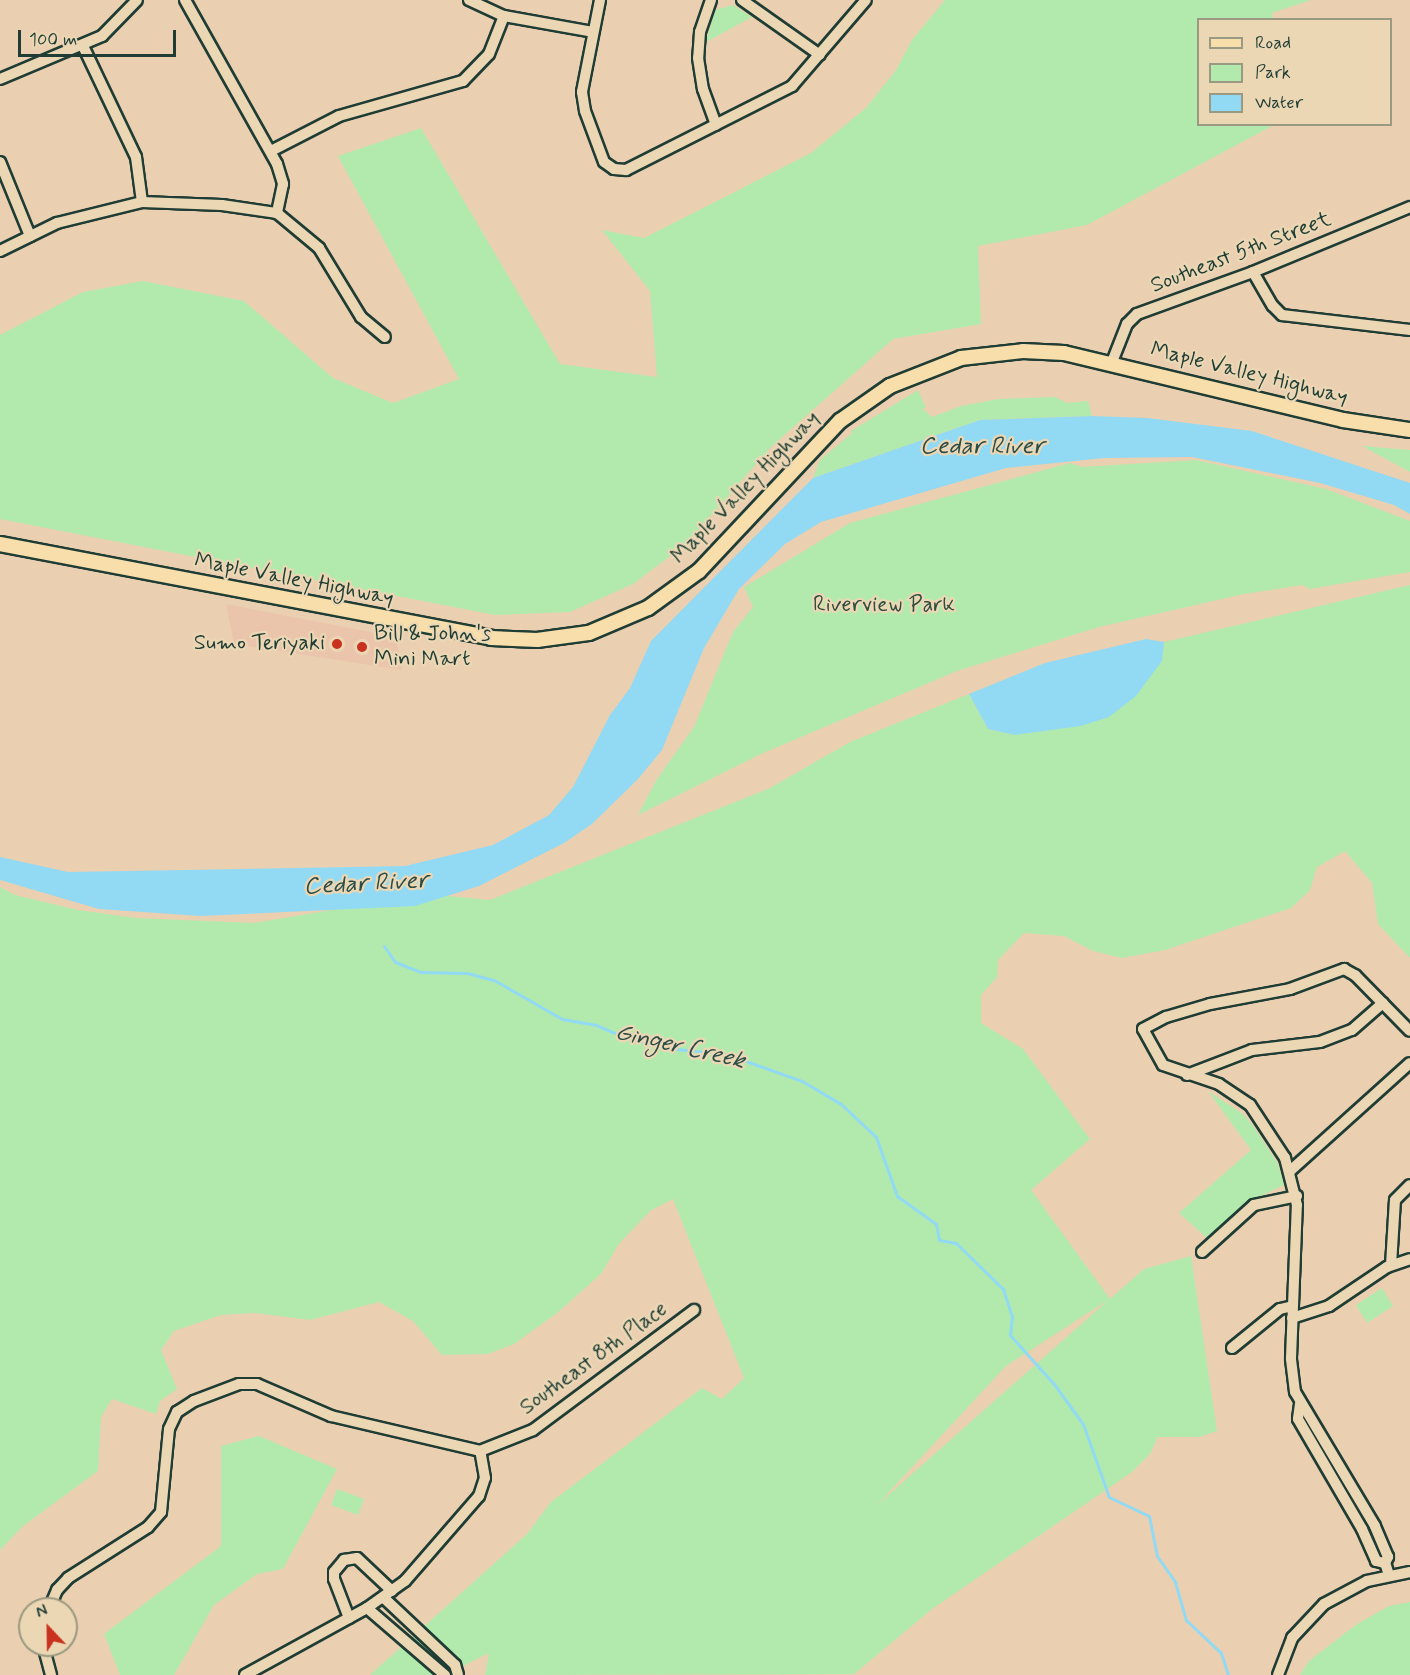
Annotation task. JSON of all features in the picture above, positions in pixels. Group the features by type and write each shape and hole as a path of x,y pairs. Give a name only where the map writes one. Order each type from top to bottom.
{"main road":[{"name":"Maple Valley Highway","path":"0,544 491,638 563,637 618,622 680,586 726,545 840,421 906,378 936,365 985,354 1040,351 1112,362 1343,420 1410,430"}],"street":[{"path":"0,79 83,46 102,36 137,0"},
{"path":"185,0 271,151 283,184 277,213"},
{"path":"469,0 504,16 593,32"},
{"path":"600,0 582,92 585,111 604,162 614,169 641,164 792,87 866,0"},
{"path":"711,0 700,32 698,58 703,89 716,125"},
{"path":"742,0 820,55"},
{"path":"271,151 332,119 463,81 476,72 489,54 504,16"},
{"path":"83,46 136,157 142,202"},
{"path":"0,162 30,236"},
{"path":"0,250 81,215 142,202 222,205 277,213 320,248 361,317 385,337"},
{"name":"Southeast 5th Street","path":"1112,362 1127,324 1137,314 1253,272 1410,207"},
{"path":"1253,272 1272,306 1282,315 1410,330"},
{"path":"1389,1575 1384,1563 1376,1561 1362,1528 1298,1419 1300,1404 1291,1376 1297,1196 1290,1171 1276,1140 1250,1105 1219,1084 1187,1075 1164,1065 1143,1029 1166,1017 1210,1004 1290,989 1339,970 1355,975 1410,1031"},
{"path":"1187,1075 1231,1055 1293,1047 1352,1030 1383,1003"},
{"path":"1290,1171 1410,1064"},
{"path":"1391,1265 1395,1200 1410,1185"},
{"path":"1202,1252 1254,1205 1265,1199 1297,1196"},
{"path":"1292,1318 1329,1306 1391,1265 1410,1259"},
{"path":"1232,1348 1280,1309 1293,1305"},
{"name":"Southeast 8th Place","path":"480,1451 533,1430 694,1310"},
{"path":"54,1597 68,1578 148,1527 161,1512 169,1429 177,1412 194,1401 239,1384 257,1384 331,1416 480,1451 484,1478 479,1496 388,1595 245,1675"},
{"path":"350,1618 334,1579 334,1572 344,1560 357,1558 388,1595 455,1665 458,1675"},
{"path":"1278,1675 1282,1658 1307,1619 1345,1590 1389,1575 1410,1572"},
{"path":"367,1608 445,1675"},
{"path":"46,1657 51,1675"}],"shaded area":[{"path":"226,604 396,637 402,670 234,644"}],"green space":[{"path":"945,0 1311,0 1272,13 1273,18 1197,18 1197,126 1272,126 1087,225 978,246 981,324 893,339 772,446 685,545 633,584 570,612 495,615 0,519 0,335 83,292 143,281 244,301 333,378 393,403 459,379 338,156 421,128 560,364 657,377 650,291 602,230 644,238 811,153 866,108 896,70 912,40"},
{"path":"733,5 752,17 706,42 715,10"},
{"path":"918,390 926,408 922,408 932,417 961,406 998,399 1055,397 1067,403 1088,401 1092,416 980,420 813,478 820,460 852,433 851,431"},
{"path":"1362,446 1410,450 1410,472"},
{"name":"Riverview Park","path":"1196,460 1326,489 1410,521 1410,572 1309,589 1303,585 1244,594 1099,627 957,671 761,754 638,815 657,779 694,727 733,632 753,607 744,587 850,523 1070,463 1082,467"},
{"path":"1410,585 1410,958 1378,924 1372,883 1345,851 1317,867 1310,890 1291,908 1165,950 1122,958 1093,951 1064,936 1024,933 998,960 997,977 981,995 981,1023 1023,1049 1090,1139 1031,1190 1110,1299 1144,1269 1191,1256 1217,1431 1199,1437 1158,1437 1150,1454 1132,1472 932,1609 854,1674 485,1675 489,1653 445,1675 370,1675 527,1534 551,1502 702,1388 722,1399 744,1378 673,1199 650,1211 618,1245 601,1274 557,1313 514,1344 488,1354 442,1355 413,1321 379,1302 310,1320 255,1313 221,1315 174,1331 161,1350 177,1389 160,1401 156,1414 112,1399 101,1417 98,1471 23,1526 0,1550 0,887 15,895 78,910 136,918 254,923 427,894 490,900 770,788 850,742 969,694 988,729 1015,735 1162,661 1164,642","holes":["1105,1303 876,1506 1006,1366"]},
{"path":"1208,1091 1243,1114 1254,1127 1278,1164 1284,1185 1250,1201 1208,1239 1179,1213 1251,1150"},
{"path":"1382,1288 1393,1306 1367,1323 1356,1305"},
{"path":"259,1436 337,1469 283,1569 257,1574 214,1605 174,1675 120,1675 104,1634 221,1546 221,1446"},
{"path":"337,1489 364,1499 358,1515 331,1505"},
{"path":"1410,1602 1410,1675 1300,1675 1309,1661 1357,1624 1389,1606"}],"water":[{"name":"Cedar River","path":"1092,416 1147,418 1252,431 1410,483 1410,514 1394,505 1320,483 1192,457 1104,458 1006,468 821,522 785,544 739,589 704,648 662,750 638,779 592,824 564,843 479,886 415,906 201,916 99,909 0,880 0,857 68,872 405,866 493,845 549,815 573,787 610,715 630,688 651,641 813,478 980,420"},
{"path":"1146,639 1164,642 1162,661 1136,696 1109,717 1081,726 1015,735 988,729 969,694 1045,663"}],"waterway":[{"name":"Ginger Creek","path":"384,946 395,962 421,972 467,973 494,980 562,1019 596,1025 626,1038 666,1048 726,1054 802,1081 841,1104 876,1137 897,1196 936,1224 939,1240 956,1243 1003,1289 1012,1316 1010,1335 1054,1384 1083,1424 1109,1497 1149,1516 1157,1556 1175,1582 1186,1620 1221,1653 1228,1675"}],"place":[{"name":"Sumo Teriyaki","path":"337,644"},
{"name":"Bill & John's Mini Mart","path":"362,647"}]}
